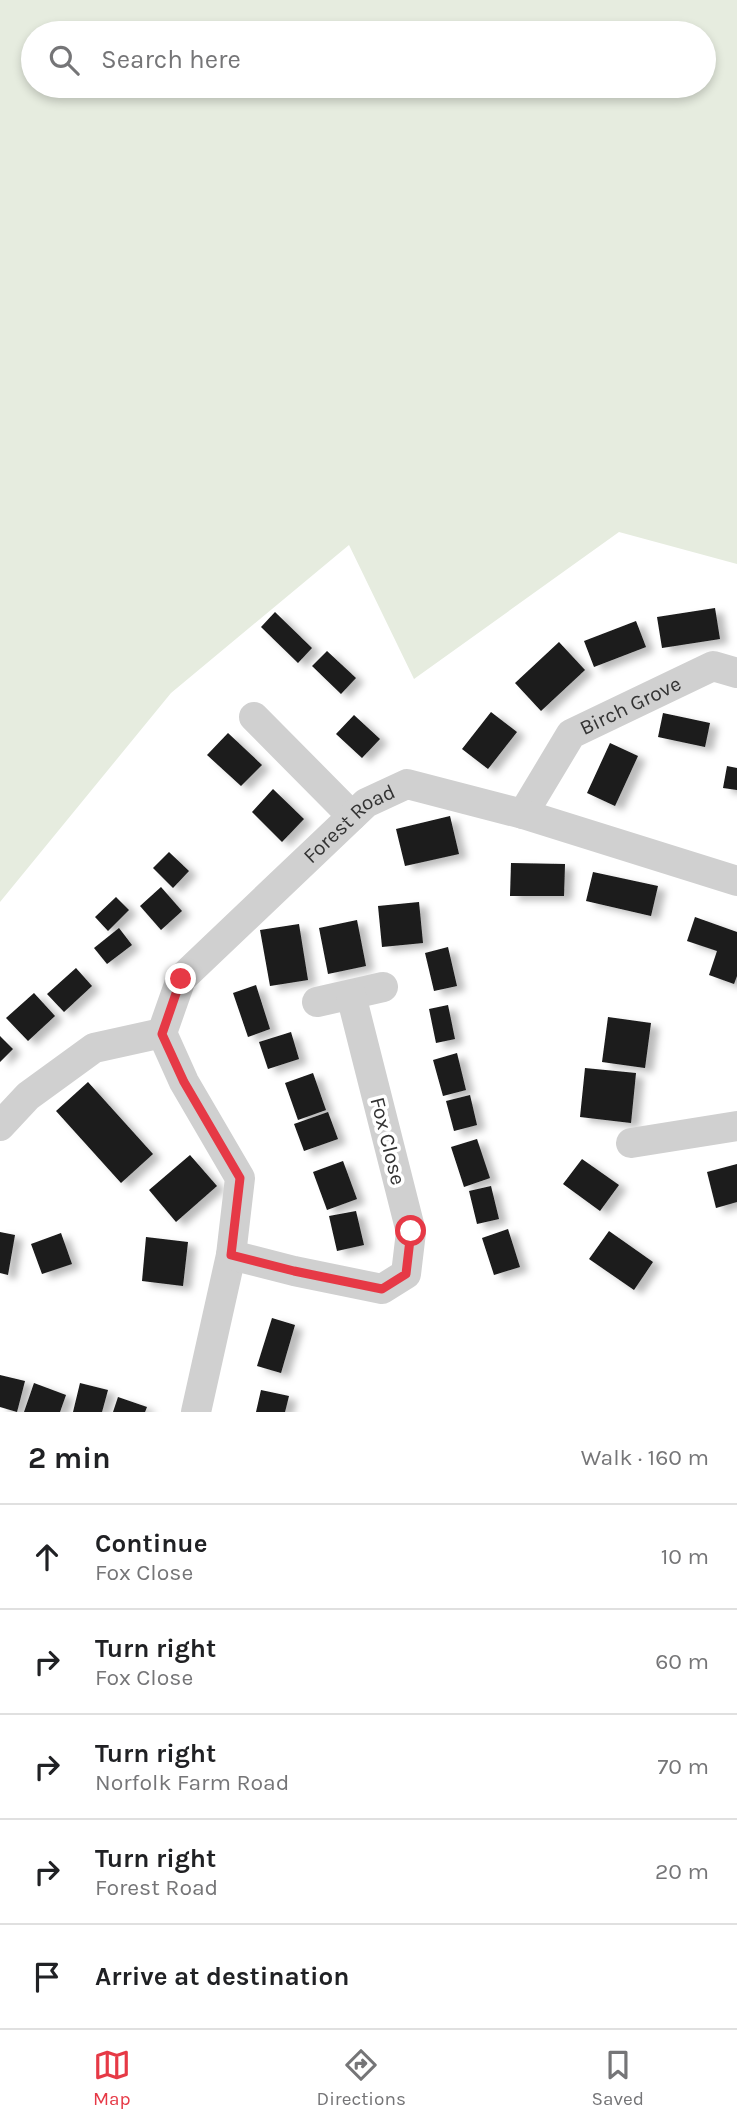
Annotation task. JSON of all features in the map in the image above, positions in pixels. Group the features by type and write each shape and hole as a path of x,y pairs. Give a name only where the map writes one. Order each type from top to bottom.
{"street":[{"name":"Birch Grove","path":"523,814 570,734 712,666 737,673"},
{"path":"254,717 352,816"},
{"name":"Forest Road","path":"162,1034 181,979 366,803 407,784 523,814 737,881"},
{"path":"317,1002 383,987"},
{"name":"Fox Close","path":"231,1255 382,1289 406,1274 411,1231 351,995"},
{"path":"0,1126 27,1096 94,1048 162,1034 184,1082 240,1178 231,1255 196,1412"},
{"path":"631,1143 737,1126"}],"shaded area":[{"path":"0,0 737,0 737,564 619,532 414,679 349,545 171,693 0,902"}],"building":[{"path":"715,608 720,639 662,648 657,617"},
{"path":"275,612 312,648 298,663 261,627"},
{"path":"636,621 646,647 594,667 584,641"},
{"path":"559,642 585,670 541,711 515,683"},
{"path":"327,651 356,678 341,694 312,666"},
{"path":"491,712 517,732 488,769 462,749"},
{"path":"663,713 710,723 705,747 658,737"},
{"path":"354,715 380,739 362,758 336,734"},
{"path":"228,733 262,765 241,786 207,755"},
{"path":"610,743 638,756 615,806 587,793"},
{"path":"727,766 737,768 737,790 723,788"},
{"path":"273,789 304,819 282,842 252,812"},
{"path":"450,816 459,854 405,866 396,829"},
{"path":"169,852 189,871 173,888 153,868"},
{"path":"511,863 565,864 564,896 510,896"},
{"path":"593,872 658,886 651,916 586,901"},
{"path":"161,887 182,911 161,930 140,906"},
{"path":"116,897 129,910 108,931 95,917"},
{"path":"419,902 423,943 382,947 378,906"},
{"path":"695,917 737,932 737,976 734,984 709,975 717,951 687,941"},
{"path":"357,920 366,966 328,974 319,928"},
{"path":"299,924 308,980 270,986 260,930"},
{"path":"119,928 132,945 107,964 94,948"},
{"path":"448,947 457,986 434,991 425,953"},
{"path":"76,968 92,986 64,1012 47,994"},
{"path":"256,985 270,1029 248,1037 233,993"},
{"path":"34,993 55,1016 28,1041 6,1018"},
{"path":"448,1005 455,1039 436,1043 429,1009"},
{"path":"608,1017 651,1023 645,1068 602,1062"},
{"path":"291,1032 299,1059 268,1069 259,1042"},
{"path":"0,1036 13,1049 0,1062"},
{"path":"457,1053 466,1090 443,1096 433,1060"},
{"path":"585,1068 636,1073 631,1123 580,1117"},
{"path":"313,1073 326,1110 298,1120 285,1083"},
{"path":"88,1082 153,1154 121,1183 56,1111"},
{"path":"470,1095 477,1125 454,1131 446,1101"},
{"path":"328,1112 338,1139 304,1151 294,1124"},
{"path":"477,1139 490,1178 464,1187 451,1147"},
{"path":"190,1155 217,1186 176,1222 149,1190"},
{"path":"582,1159 619,1185 600,1211 563,1184"},
{"path":"343,1161 357,1199 327,1210 313,1172"},
{"path":"737,1164 737,1202 716,1208 707,1172"},
{"path":"491,1186 499,1219 477,1224 469,1191"},
{"path":"356,1211 364,1245 337,1251 329,1216"},
{"path":"508,1229 520,1267 494,1275 482,1238"},
{"path":"609,1231 653,1262 634,1290 589,1259"},
{"path":"0,1232 15,1235 8,1275 0,1273"},
{"path":"61,1233 72,1264 42,1274 31,1244"},
{"path":"146,1237 188,1242 183,1286 142,1281"},
{"path":"272,1318 295,1325 281,1373 257,1366"},
{"path":"0,1375 25,1381 17,1412 0,1407"},
{"path":"34,1383 66,1395 60,1412 24,1412"},
{"path":"80,1383 108,1390 102,1412 73,1412"},
{"path":"261,1390 289,1396 285,1412 256,1412"},
{"path":"118,1397 147,1407 145,1412 113,1412"}],"route":[{"path":"181,979 162,1034 184,1082 240,1178 231,1255 382,1289 406,1274 411,1231"}]}
